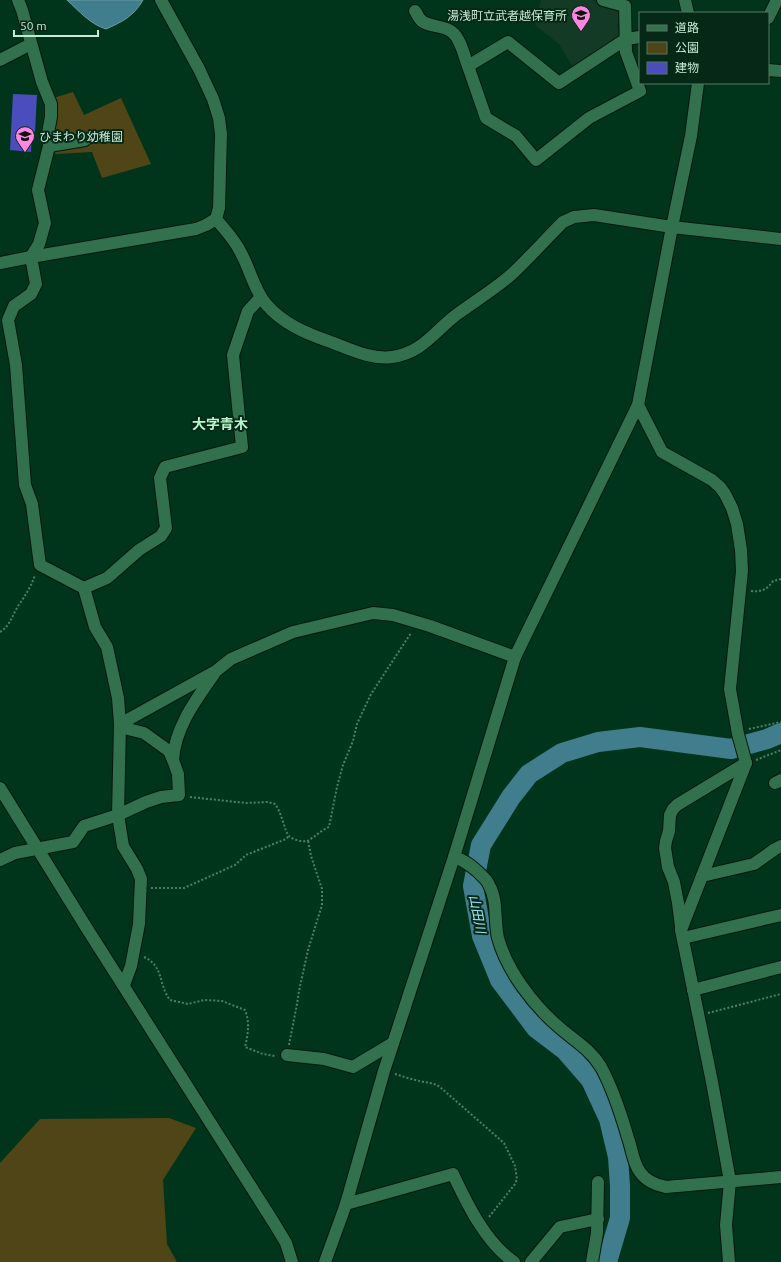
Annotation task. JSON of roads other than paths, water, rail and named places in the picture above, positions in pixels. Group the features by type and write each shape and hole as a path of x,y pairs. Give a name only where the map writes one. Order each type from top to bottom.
{"street":[{"path":"18,0 42,82 51,104 51,117 48,133 49,146 38,190 45,223 39,244 31,256 36,284 31,294 14,306 8,320 16,365 25,485 32,504 40,565 84,588 95,627 107,647 118,698 120,724 118,815 123,846 141,879 139,924 131,966 124,985"},
{"path":"0,263 31,256 196,229 216,219 219,208 221,134 219,118 213,99 199,69 161,0"},
{"path":"415,11 420,20 427,24 444,28 452,32 458,38 486,118 516,136 536,160 589,118 640,91 626,52 625,6 602,0"},
{"path":"685,0 688,12"},
{"path":"769,16 777,0 781,1"},
{"path":"468,66 508,42 559,83 626,39 639,37"},
{"path":"0,60 31,44"},
{"path":"769,70 781,71"},
{"path":"325,1262 346,1204 384,1071 454,857 515,657 638,405 691,136 698,84"},
{"path":"49,146 85,140"},
{"path":"216,219 230,235 242,253 266,305 297,328 366,354 379,357 391,357 410,352 429,341 456,315 511,274 568,218 594,215 672,227 781,239"},
{"path":"84,588 107,578 139,550 161,536 166,528 160,478 165,467 242,447 233,354 248,311 261,297"},
{"path":"638,405 662,452 712,480 720,487 729,500 737,524 741,550 742,571 730,689 745,762 682,934"},
{"path":"120,724 216,671 231,659 292,632 373,613 393,615 418,622 515,657"},
{"path":"173,760 174,748 178,734 195,702 216,671"},
{"path":"0,860 15,853 39,850 73,842 84,826 118,815 156,799 179,794 178,774 169,751 144,733 128,729 120,724"},
{"path":"729,1262 726,1225 730,1181 682,934 677,896 674,882 668,868 666,841 669,831 670,815 677,805 745,762"},
{"path":"0,788 86,927 274,1223 286,1243 292,1262"},
{"path":"702,876 754,864 781,846"},
{"path":"454,857 467,862 490,885 494,900 497,932 502,948 510,966 525,989 539,1008 560,1028 586,1048 601,1067 619,1110 634,1159 643,1176 653,1183 666,1186 781,1177"},
{"path":"682,934 781,915"},
{"path":"693,990 781,966"},
{"path":"287,1055 324,1059 353,1066 393,1042"},
{"path":"346,1204 453,1174 464,1197 482,1226 504,1254 514,1262"},
{"path":"592,1262 597,1233 598,1182"},
{"path":"531,1262 560,1227 598,1219"}],"water":[{"path":"67,0 143,0 136,10 127,18 106,29 90,21"}],"waterway":[{"name":"山田川","path":"607,1262 620,1218 618,1157 609,1119 591,1080 565,1050 536,1028 500,980 482,936 473,886 481,845 511,797 529,774 562,753 598,742 640,737 731,749 767,739 781,733"}],"place":[{"name":"湯浅町立武者越保育所","path":"581,32"},
{"name":"ひまわり幼稚園","path":"25,153"}],"district":[{"name":"大字青木","path":"220,424"}]}
